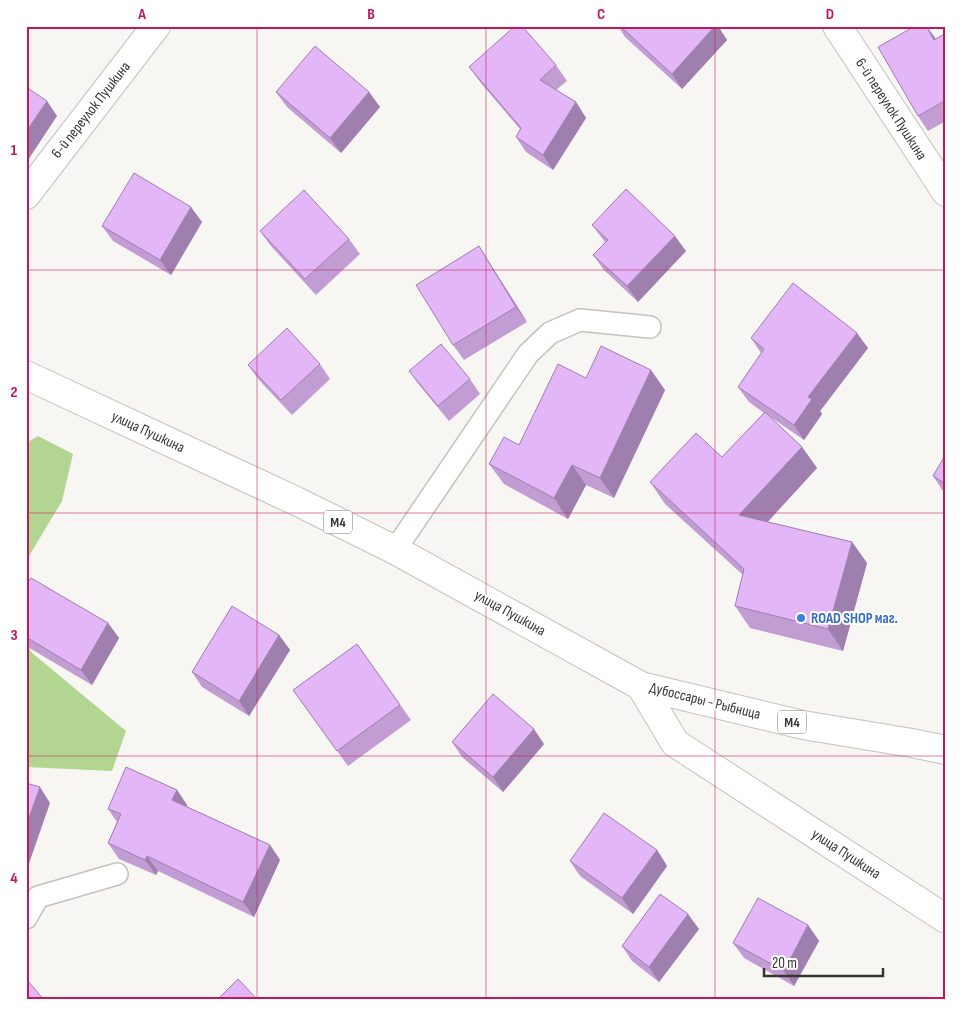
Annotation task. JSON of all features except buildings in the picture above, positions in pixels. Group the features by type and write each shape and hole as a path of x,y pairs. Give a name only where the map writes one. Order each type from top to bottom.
{"main road":[{"name":"6-й переулок Пушкина","path":"26,195 156,26"},
{"name":"6-й переулок Пушкина","path":"837,26 946,192"},
{"name":"улица Пушкина","path":"26,375 296,500 395,550 641,686 676,743 946,919"},
{"name":"Дубоссары - Рыбница","path":"641,686 802,725 912,742 946,750"}],"lane":[{"path":"395,550 528,354 550,333 580,320 650,327"},
{"path":"26,918 38,897 117,874"}],"green space":[{"path":"38,436 73,454 62,501 26,561 26,443"},
{"path":"26,641 31,652 126,731 112,771 26,767"}],"place":[{"name":"ROAD SHOP маг.","path":"801,618"}]}
